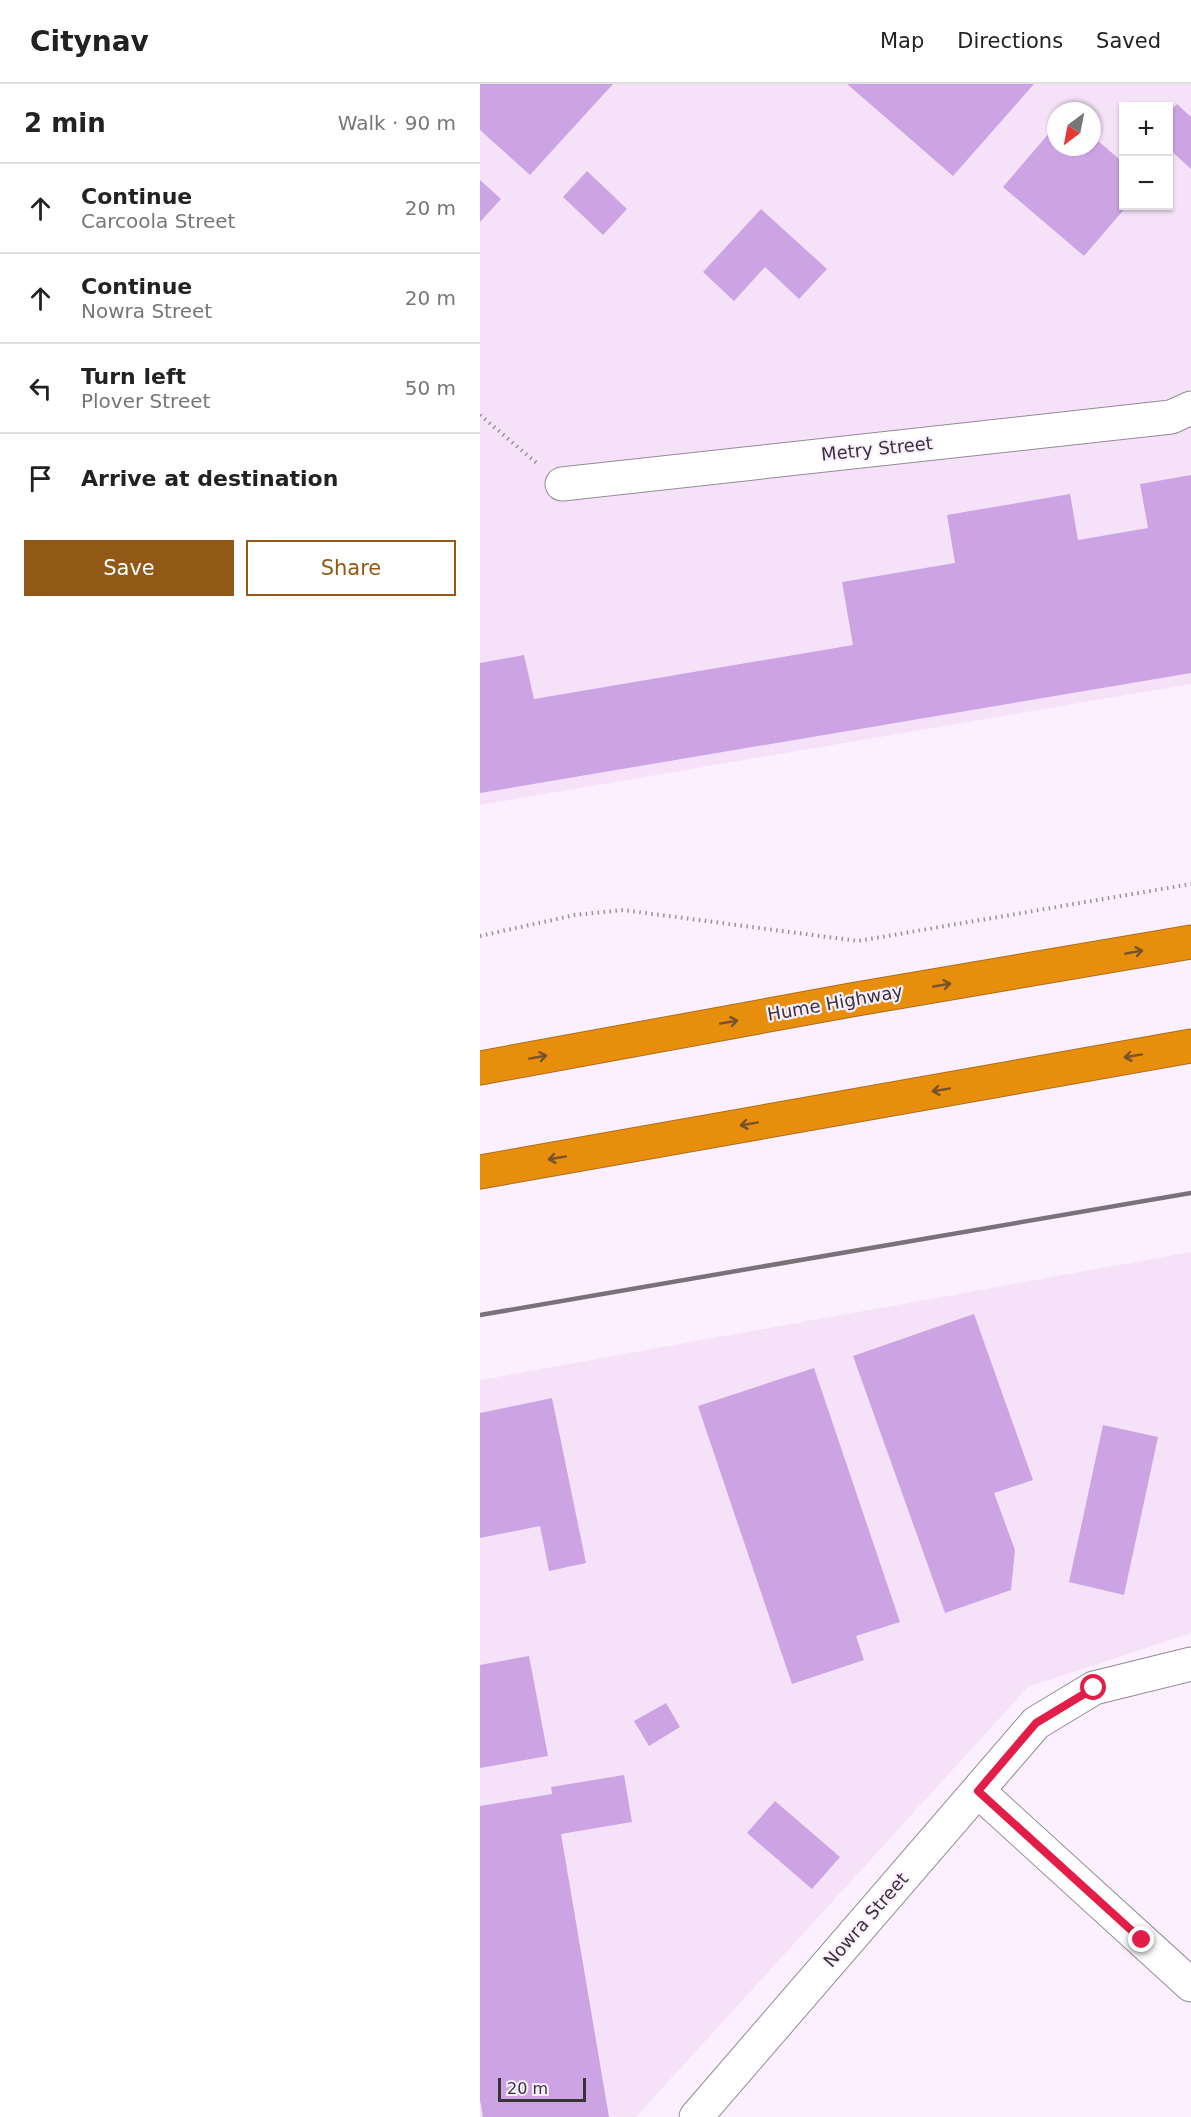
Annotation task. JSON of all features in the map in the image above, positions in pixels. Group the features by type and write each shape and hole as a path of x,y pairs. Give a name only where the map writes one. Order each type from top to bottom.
{"highway":[{"name":"Hume Highway","path":"480,1068 863,998 1191,942"},
{"path":"480,1172 1191,1046"}],"street":[{"name":"Metry Street","path":"561,484 1171,417 1191,408"},
{"name":"Nowra Street","path":"696,2117 1036,1723 1094,1688 1191,1664"},
{"path":"978,1791 1191,1985"}],"path":[{"path":"480,415 561,484"},
{"path":"480,936 575,915 623,910 858,941 1191,884"}],"shaded area":[{"path":"480,84 1191,84 1191,684 480,805"},
{"path":"1191,1252 1191,1633 1028,1687 636,2117 480,2117 480,1380"}],"building":[{"path":"480,84 613,84 530,175 480,130"},
{"path":"847,84 1034,84 953,176"},
{"path":"1177,104 1191,117 1191,169 1173,153 1173,108"},
{"path":"1047,136 1047,156 1101,156 1101,144 1119,159 1119,210 1124,210 1084,256 1003,187"},
{"path":"587,171 627,209 603,235 563,197"},
{"path":"480,180 501,199 480,222"},
{"path":"761,209 827,269 799,299 765,267 734,301 703,272"},
{"path":"1191,475 1191,673 480,793 480,663 524,655 534,699 853,645 842,582 955,563 947,515 1070,494 1078,540 1148,528 1140,484"},
{"path":"974,1314 1033,1480 994,1493 1015,1550 1011,1590 945,1613 853,1356"},
{"path":"814,1368 900,1622 856,1636 864,1660 792,1684 698,1406"},
{"path":"552,1398 586,1563 549,1571 540,1526 480,1538 480,1413"},
{"path":"1103,1425 1158,1437 1124,1595 1069,1582"},
{"path":"529,1656 548,1756 480,1768 480,1665"},
{"path":"666,1703 680,1727 649,1746 634,1721"},
{"path":"624,1775 632,1822 561,1834 609,2117 483,2117 480,2100 480,1806 552,1794 551,1787"},
{"path":"775,1801 840,1857 812,1889 747,1833"}],"railway":[{"path":"480,1315 1191,1193"}],"route":[{"path":"1094,1688 1036,1723 978,1791 1142,1940"}]}
